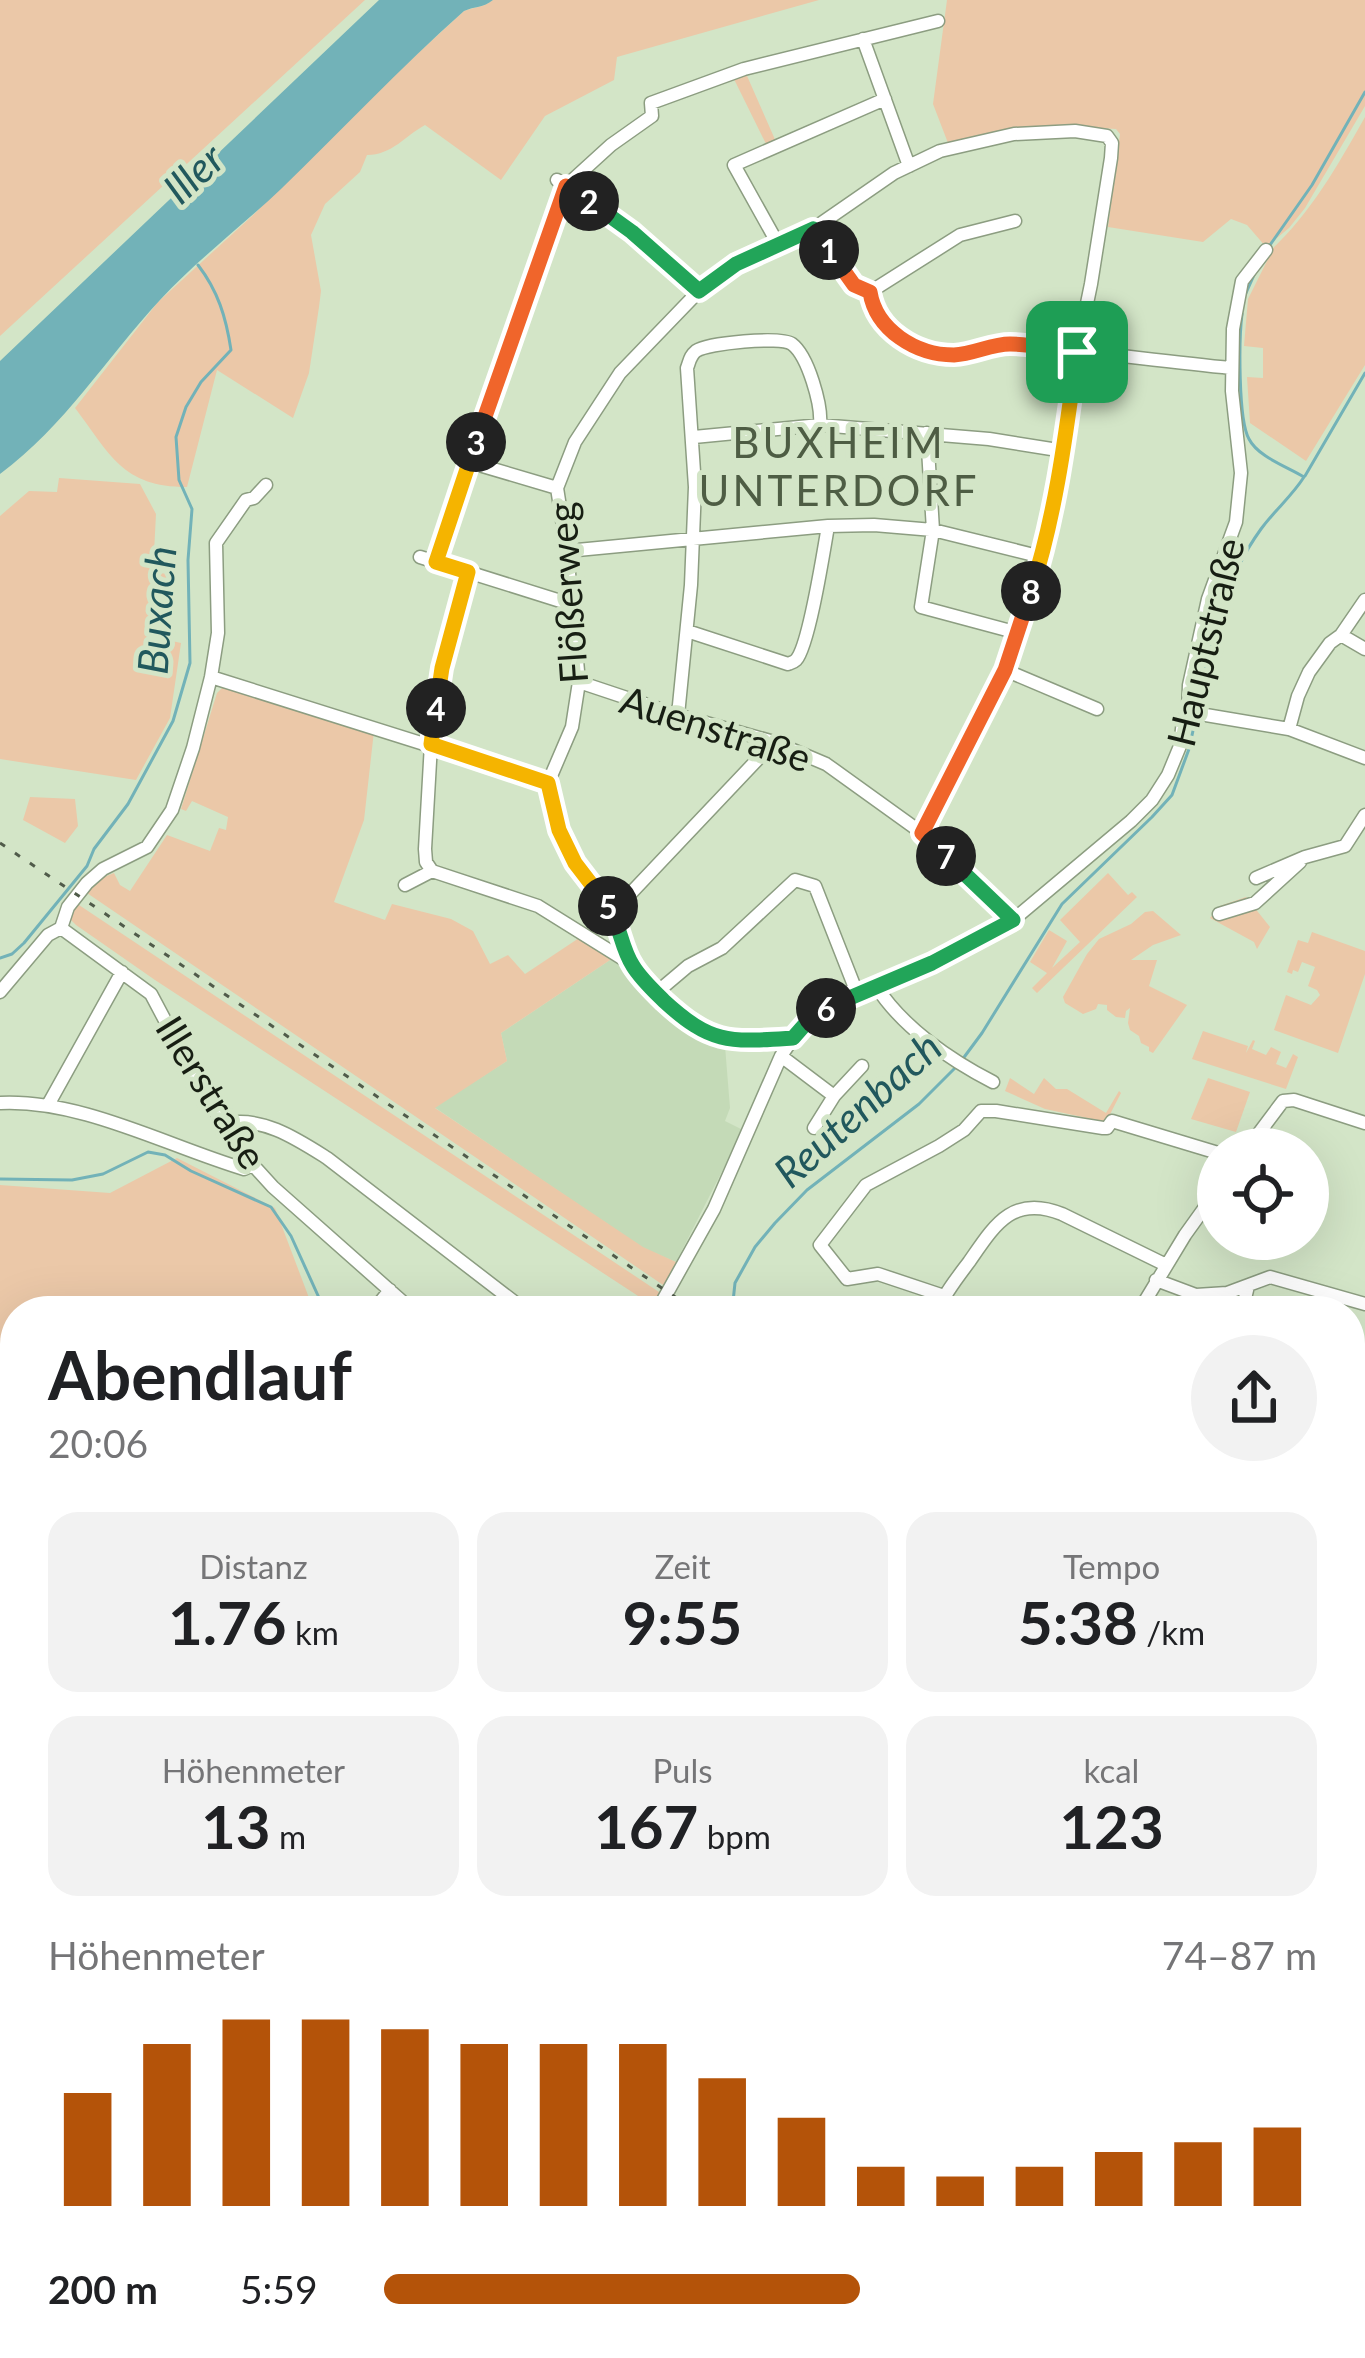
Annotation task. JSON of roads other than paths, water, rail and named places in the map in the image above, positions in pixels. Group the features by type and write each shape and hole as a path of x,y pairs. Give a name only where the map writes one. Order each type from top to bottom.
{"street":[{"path":"436,562 562,183 652,116 651,103 745,69 938,21"},
{"path":"863,39 909,166"},
{"path":"778,244 734,165 885,99"},
{"name":"Flößerweg","path":"548,783 572,727 579,682 557,488 575,442 620,373 699,291 736,264 813,229 940,151 1014,134 1094,132 1110,138 1111,158 1077,352"},
{"path":"562,183 632,232 699,291"},
{"path":"870,292 960,235 1016,221"},
{"path":"813,229 854,285 870,292"},
{"name":"Hauptstraße","path":"664,1296 714,1210 782,1056 815,1013 932,963 1013,920 1108,843 1152,800 1175,762 1183,721 1194,712 1189,685 1205,613 1238,507 1240,473 1231,368 1236,299 1246,273 1266,250"},
{"path":"870,292 873,308 887,327 927,350 957,355 1011,344 1231,368"},
{"path":"678,715 693,538 694,436 687,368 692,355 710,347 786,341 802,357 818,398 820,424"},
{"path":"922,833 1005,670 1018,633 1042,557 1064,451 1077,352"},
{"path":"694,436 820,424 1064,451"},
{"path":"927,433 933,530 921,607 1018,633"},
{"path":"469,462 557,488"},
{"path":"0,992 62,925 68,907 87,883 103,869 140,852 163,825 177,797 211,677 218,633 216,543 246,500 266,485"},
{"path":"566,551 874,525 933,530 1042,557"},
{"path":"687,631 793,662 817,589 828,526"},
{"path":"420,557 571,604"},
{"path":"468,572 442,668 431,744 425,849 431,871 538,906 590,936 631,964 656,993 704,1033 739,1040 793,1038"},
{"path":"1288,729 1310,671 1365,600"},
{"path":"1341,635 1365,649"},
{"path":"1005,670 1097,709"},
{"path":"211,677 548,783 559,830 575,863 613,911 631,964"},
{"name":"Auenstraße","path":"579,682 774,742 826,764 922,833 1013,920"},
{"path":"1194,712 1288,729 1365,758"},
{"path":"613,911 774,742"},
{"path":"1256,878 1345,846 1365,815"},
{"path":"1219,914 1255,903 1305,857"},
{"path":"405,885 431,871"},
{"path":"656,993 688,966 722,948 795,880 815,886 857,993"},
{"name":"Illerstraße","path":"62,925 154,998 190,1069 253,1166 396,1296"},
{"path":"48,1105 122,972"},
{"path":"876,986 908,1023 993,1082"},
{"path":"782,1056 835,1096"},
{"path":"814,1128 862,1066"},
{"path":"1263,1128 1283,1101 1294,1100 1365,1123"},
{"path":"0,1103 48,1105 244,1169 253,1166"},
{"path":"1166,1265 1062,1214 1034,1207 998,1221 944,1296 878,1274 847,1280 820,1245 866,1185 939,1146 981,1112 1103,1128 1112,1121 1197,1147"},
{"path":"224,1124 263,1125 315,1150 506,1296"},
{"path":"1147,1296 1197,1220"},
{"path":"1156,1280 1196,1295 1227,1293 1270,1276 1315,1296"},
{"path":"1246,1296 1248,1286"},
{"path":"386,1296 390,1291"}],"water":[{"path":"379,0 493,0 464,11 281,189 189,271 45,435 0,474 0,361"}],"waterway":[{"name":"Reutenbach","path":"1270,245 1312,185 1365,92"},
{"name":"Buxach","path":"0,958 24,943 87,866 128,804 173,721 190,663 192,509 179,480 176,437 201,382 231,350 220,305 198,265"},
{"name":"Reutenbach","path":"1246,293 1254,275"},
{"name":"Reutenbach","path":"1198,707 1212,637 1236,571 1261,529 1304,477 1266,456 1245,429 1242,314"},
{"path":"1305,476 1365,373"},
{"name":"Reutenbach","path":"962,1060 1062,904 1172,795 1196,717"},
{"name":"Reutenbach","path":"734,1296 735,1283 755,1247 807,1190 919,1104 956,1067"},
{"name":"Buxach","path":"0,1179 72,1180 103,1174 148,1152 165,1155 271,1207 291,1236 318,1296"}],"railway":[{"path":"0,843 674,1296"}],"district":[{"name":"BUXHEIM UNTERDORF","path":"839,466"}],"water label":[{"name":"Iller","path":"193,173"}]}
